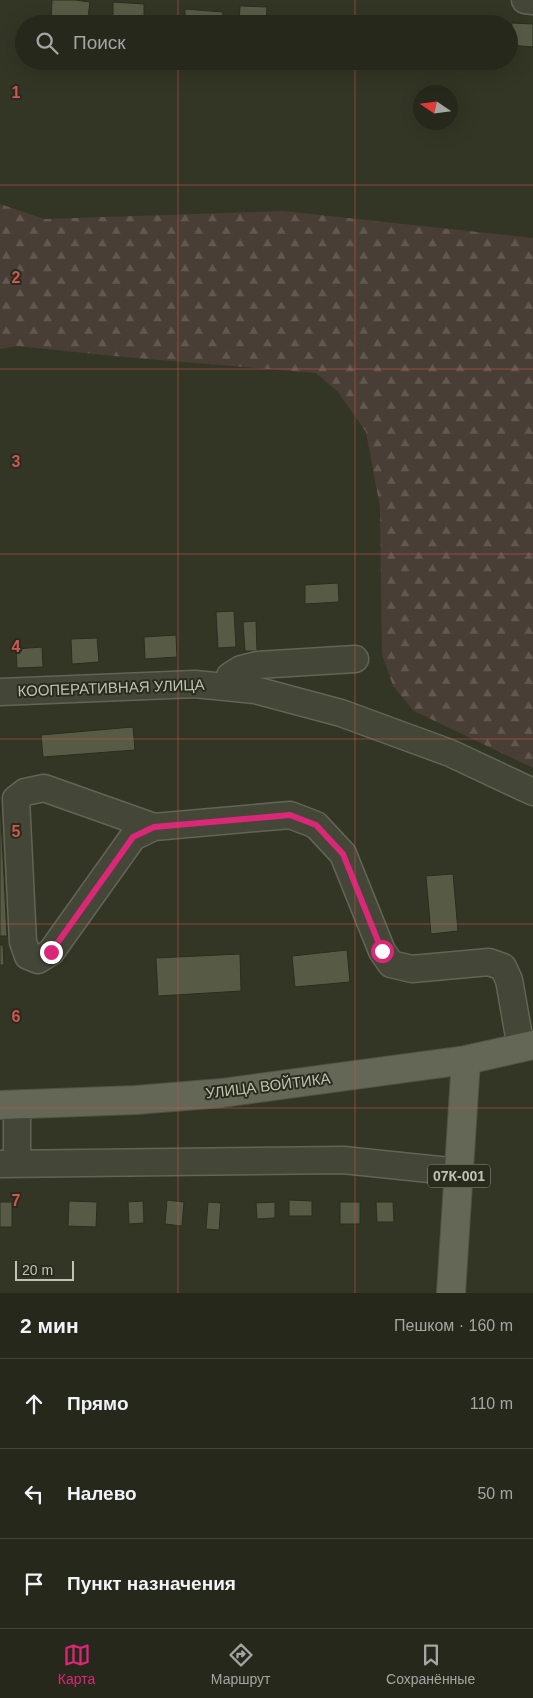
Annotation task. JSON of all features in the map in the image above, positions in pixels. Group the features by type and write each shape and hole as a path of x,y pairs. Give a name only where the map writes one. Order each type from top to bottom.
{"main road":[{"name":"УЛИЦА ВОЙТИКА","path":"9,1105 136,1100 222,1093 466,1060 527,1046"},
{"name":"07К-001","path":"451,1293 466,1060"}],"street":[{"path":"525,0 533,1"},
{"path":"228,687 230,676 241,669 256,665 355,659"},
{"name":"КООПЕРАТИВНАЯ УЛИЦА","path":"0,692 195,684 255,690 341,713 450,753 533,792"},
{"path":"154,827 44,788 25,792 16,799 23,942 28,956 38,960 51,952 133,837 154,827 290,815 316,825 343,854 382,951 391,964 412,969 489,962 503,967 509,980 527,1046"},
{"path":"9,1105 9,1163 343,1160 460,1172"}],"green space":[{"path":"0,204 44,219 283,211 533,238 533,768 414,711 393,686 382,654 380,507 366,432 338,392 316,373 17,346 0,349"}],"building":[{"path":"52,0 90,2 88,15 51,15"},
{"path":"113,2 144,4 144,15 113,15"},
{"path":"240,6 267,7 267,15 240,15"},
{"path":"185,9 223,12 223,15 185,15"},
{"path":"518,23 533,24 533,47 518,46"},
{"path":"338,583 339,602 305,604 305,585"},
{"path":"234,611 236,647 218,648 216,612"},
{"path":"256,621 257,651 245,651 243,622"},
{"path":"176,635 177,657 145,659 144,637"},
{"path":"97,638 99,662 72,664 71,639"},
{"path":"42,647 43,667 17,668 16,649"},
{"path":"133,727 135,750 43,757 41,735"},
{"path":"0,799 7,936 0,936"},
{"path":"453,874 458,931 431,934 426,876"},
{"path":"0,945 3,945 4,965 0,965"},
{"path":"347,950 350,982 295,987 292,956"},
{"path":"240,954 241,991 158,996 156,958"},
{"path":"167,1200 184,1202 182,1226 165,1224"},
{"path":"289,1200 312,1201 312,1216 289,1216"},
{"path":"69,1201 97,1202 96,1227 68,1226"},
{"path":"143,1201 144,1223 129,1224 128,1202"},
{"path":"0,1202 12,1202 12,1227 0,1227"},
{"path":"208,1202 221,1203 219,1230 206,1229"},
{"path":"275,1202 275,1218 257,1219 256,1203"},
{"path":"340,1202 360,1202 360,1224 340,1224"},
{"path":"376,1202 393,1202 394,1222 377,1222"}],"route":[{"path":"51,952 133,837 154,827 290,815 316,825 343,854 382,951"}]}
